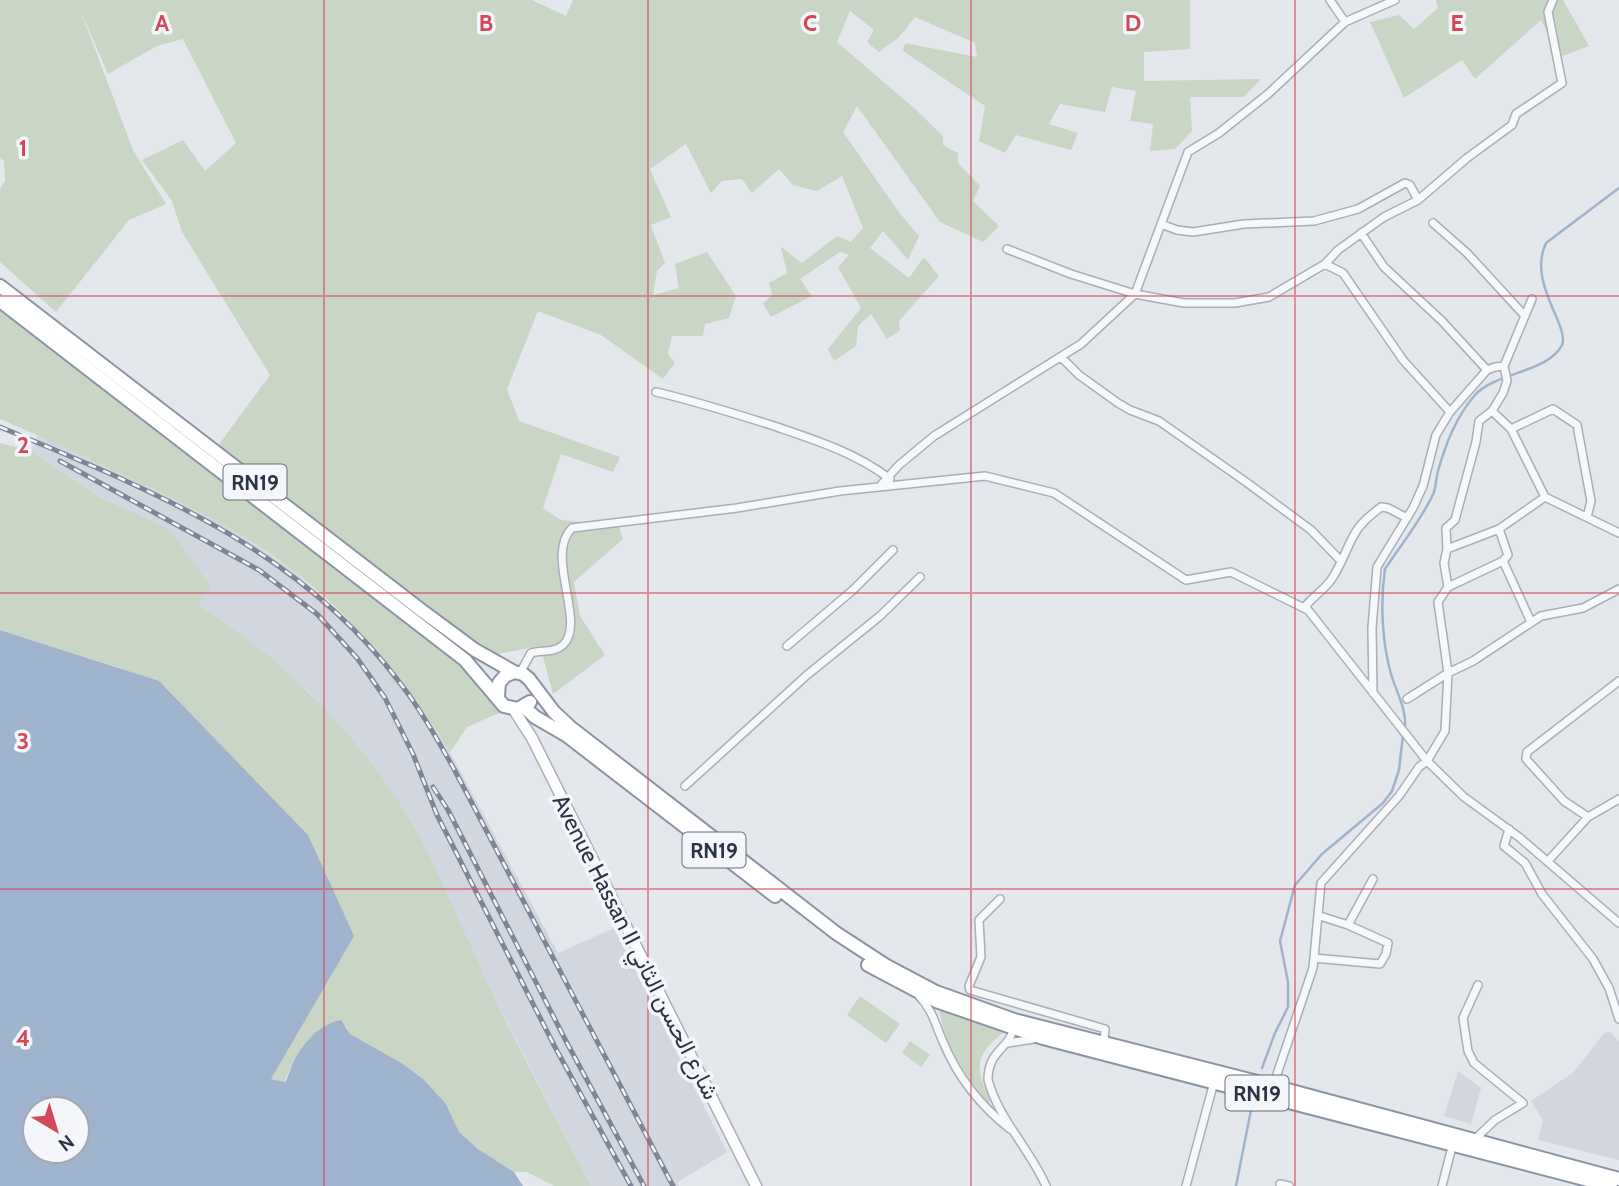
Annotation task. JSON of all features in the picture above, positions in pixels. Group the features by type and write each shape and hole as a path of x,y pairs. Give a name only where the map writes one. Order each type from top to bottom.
{"highway":[{"name":"RN19","path":"0,286 421,610 475,650 529,678 554,712 570,727 836,933 936,996 998,1007 1014,1025 1104,1043 1611,1186"},
{"name":"RN19","path":"0,301 465,660 504,706 520,709 566,735 847,951 907,987 1043,1038 1214,1082 1272,1091"},
{"path":"498,696 499,682 505,676 517,673"},
{"path":"520,709 534,696 533,685"},
{"name":"RN19","path":"1454,1140 1473,1141 1619,1179"}],"street":[{"path":"1330,0 1345,22"},
{"path":"880,486 934,436 1081,344 1135,294 1188,152 1220,133 1268,94 1345,22 1395,0"},
{"path":"1007,249 1070,274 1135,294 1184,303 1235,303 1269,297 1325,264 1338,250 1384,217 1418,200 1467,158 1512,125 1516,114 1562,83 1548,12 1553,0"},
{"path":"1161,224 1193,232 1244,224 1314,221 1358,209 1405,183 1410,185 1418,200"},
{"path":"1433,223 1467,253 1525,316"},
{"path":"1361,233 1384,267 1442,321 1488,370"},
{"path":"1325,264 1343,273 1403,360 1450,412"},
{"path":"1448,587 1444,563 1447,549 1446,528 1455,520 1479,421 1492,411 1503,393 1507,381 1505,369 1532,299"},
{"path":"1061,357 1086,381 1118,403 1159,421 1246,482 1311,530 1341,561"},
{"path":"1373,694 1372,628 1377,567 1423,486 1436,435 1450,412 1488,370 1495,366 1505,369"},
{"path":"656,392 702,402 818,441 841,450 888,477 895,485"},
{"path":"1511,429 1553,409 1577,425 1591,501 1587,517"},
{"path":"1492,411 1511,429 1545,496 1619,533"},
{"path":"517,673 531,653 558,649 568,638 569,599 561,548 572,528 737,508 880,486 985,476 1054,493 1186,580 1231,572 1308,610 1427,761 1464,797 1509,829 1619,923"},
{"path":"1447,549 1499,528 1545,496"},
{"path":"1304,608 1331,579 1354,534 1366,519 1381,507 1407,518"},
{"path":"1272,1091 1313,968 1321,883 1399,796 1419,767 1427,761 1445,731 1448,673 1438,602 1448,587 1503,561 1508,555 1499,528"},
{"path":"787,646 853,590 893,550"},
{"path":"1503,561 1531,622"},
{"path":"685,786 807,675 880,616 920,577"},
{"path":"1407,699 1473,661 1541,616 1583,608 1619,589"},
{"path":"1588,817 1564,801 1526,759 1527,752 1619,681"},
{"name":"Avenue Hassan II شارع الحسن الثاني","path":"520,709 532,738 756,1186"},
{"path":"1548,861 1588,817 1619,799"},
{"path":"1509,829 1504,846 1525,863 1542,894 1593,959 1609,988 1619,1019"},
{"path":"1348,925 1373,879"},
{"path":"1000,899 979,920 981,957 969,986 973,992 998,1007 1105,1030 1104,1043"},
{"path":"1314,958 1380,964 1388,943 1320,916"},
{"path":"1473,1141 1495,1120 1523,1103 1474,1063 1468,1051 1463,1018 1478,985"},
{"path":"907,987 923,1000 933,1015 944,1045 969,1087 987,1109 1013,1132 1035,1161 1046,1186"},
{"path":"933,1015 936,996"},
{"path":"1013,1132 988,1080 988,1072 993,1056 1012,1035 1014,1025"},
{"path":"1004,1045 1022,1039 1043,1038"},
{"path":"1186,1186 1214,1082"},
{"path":"1442,1186 1454,1140"}],"shaded area":[{"path":"38,435 234,530 294,571 360,631 401,678 450,752 558,953 614,928 727,1152 678,1182 679,1186 591,1186 495,999 419,838 383,781 308,691 240,634 198,606 170,529 99,497 30,451"},
{"path":"1610,1032 1619,1041 1619,1160 1538,1140 1543,1120 1531,1101 1574,1072 1604,1033"},
{"path":"1458,1071 1481,1088 1471,1124 1444,1116"}],"green space":[{"path":"0,0 532,0 566,16 573,0 1190,0 1190,49 1144,52 1144,81 1261,79 1244,97 1190,97 1192,131 1175,149 1150,151 1153,124 1130,121 1136,91 1112,87 1105,112 1060,104 1049,124 1078,133 1071,150 1016,135 1005,153 979,141 985,106 903,51 905,43 977,57 975,43 915,17 899,37 879,52 867,42 874,30 850,11 837,42 943,136 943,145 958,153 958,163 980,186 973,201 999,226 983,242 940,222 857,106 843,132 898,211 919,236 908,260 883,231 870,248 909,278 924,257 939,276 899,321 900,330 887,339 871,314 858,326 856,346 834,361 828,349 861,308 838,267 849,255 840,252 800,279 812,296 771,317 763,303 772,295 769,283 787,273 781,247 802,263 837,236 851,242 863,228 842,176 817,191 793,185 779,169 752,193 742,179 722,181 711,193 686,144 650,169 671,217 651,225 665,263 657,271 653,295 679,288 675,264 707,252 736,296 729,318 705,324 703,336 672,336 668,354 675,363 663,379 601,335 538,311 507,389 519,421 620,457 613,472 561,454 543,508 561,520 619,526 623,539 574,582 580,616 605,655 553,694 540,646 498,654 447,623 217,447 270,375 182,232 172,201 142,160 183,140 205,171 236,143 183,39 157,46 108,74 80,9 133,150 166,204 129,220 56,312 0,262 0,189 5,181 4,161 0,158"},
{"path":"1436,0 1563,0 1589,46 1560,57 1541,20 1475,79 1462,60 1404,98 1370,22 1399,15 1414,29 1438,8"},
{"path":"0,308 441,643 484,687 499,713 467,727 450,752 380,654 340,611 294,571 194,509 0,419"},
{"path":"0,443 30,451 99,497 170,529 211,587 198,606 263,651 294,678 352,739 377,771 420,838 494,997 591,1186 554,1186 527,1172 514,1172 478,1149 459,1132 446,1104 403,1064 349,1034 346,1025 293,1062 284,1082 271,1079 123,669 0,630"},
{"path":"860,996 900,1024 886,1043 847,1015"},
{"path":"939,1008 1006,1031 988,1046 980,1061 982,1079 992,1100 988,1103 951,1047"},
{"path":"910,1041 930,1055 921,1067 902,1053"}],"water":[{"path":"0,630 159,681 308,835 354,936 271,1079 285,1082 307,1041 326,1025 341,1020 350,1034 403,1064 424,1080 446,1104 459,1132 478,1149 514,1172 523,1186 0,1186"}],"waterway":[{"path":"1405,728 1404,714 1391,674 1384,635 1385,569 1429,502 1448,440 1468,403 1495,382 1546,361 1562,345 1563,337 1542,273 1546,243 1619,188"},
{"path":"1262,1068 1288,1007 1288,982 1280,941 1295,885 1322,854 1383,803 1392,791 1399,770 1403,735"},
{"path":"1236,1186 1252,1105"}],"railway":[{"path":"0,427 112,475 219,528 269,559 316,595 360,636 408,693 448,758 673,1186"},
{"path":"60,461 259,570 317,614 357,658 385,698 413,754 437,815 556,1049 631,1186"},
{"path":"433,787 448,810 567,1043 644,1186"}]}
